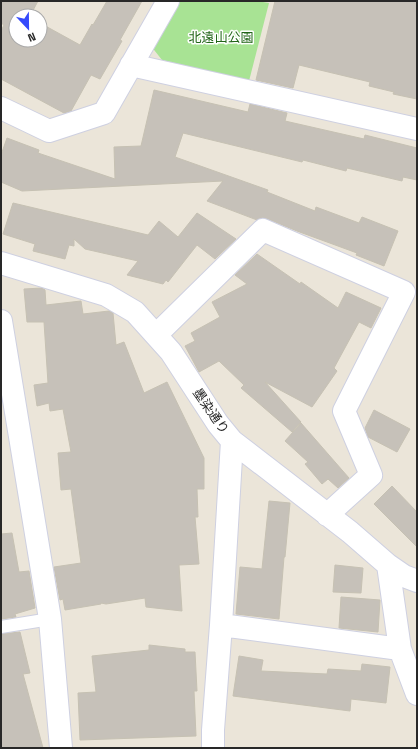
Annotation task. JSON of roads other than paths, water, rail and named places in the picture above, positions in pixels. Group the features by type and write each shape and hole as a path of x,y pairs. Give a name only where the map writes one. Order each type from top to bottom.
{"street":[{"path":"1,108 49,131 104,113 168,1"},
{"path":"132,65 417,129"},
{"path":"156,335 263,230 404,292 344,411 371,475 327,515"},
{"name":"墨染通り","path":"1,263 106,295 135,312 170,352 218,424 232,441 350,532 388,565 404,576 417,580"},
{"path":"1,321 50,619 62,748"},
{"path":"213,748 212,730 221,626 232,441"},
{"path":"388,565 400,650 417,694"},
{"path":"221,626 400,650"}],"lane":[{"path":"1,627 50,619"}],"park label":[{"name":"北遠山公園","path":"221,37"}]}
